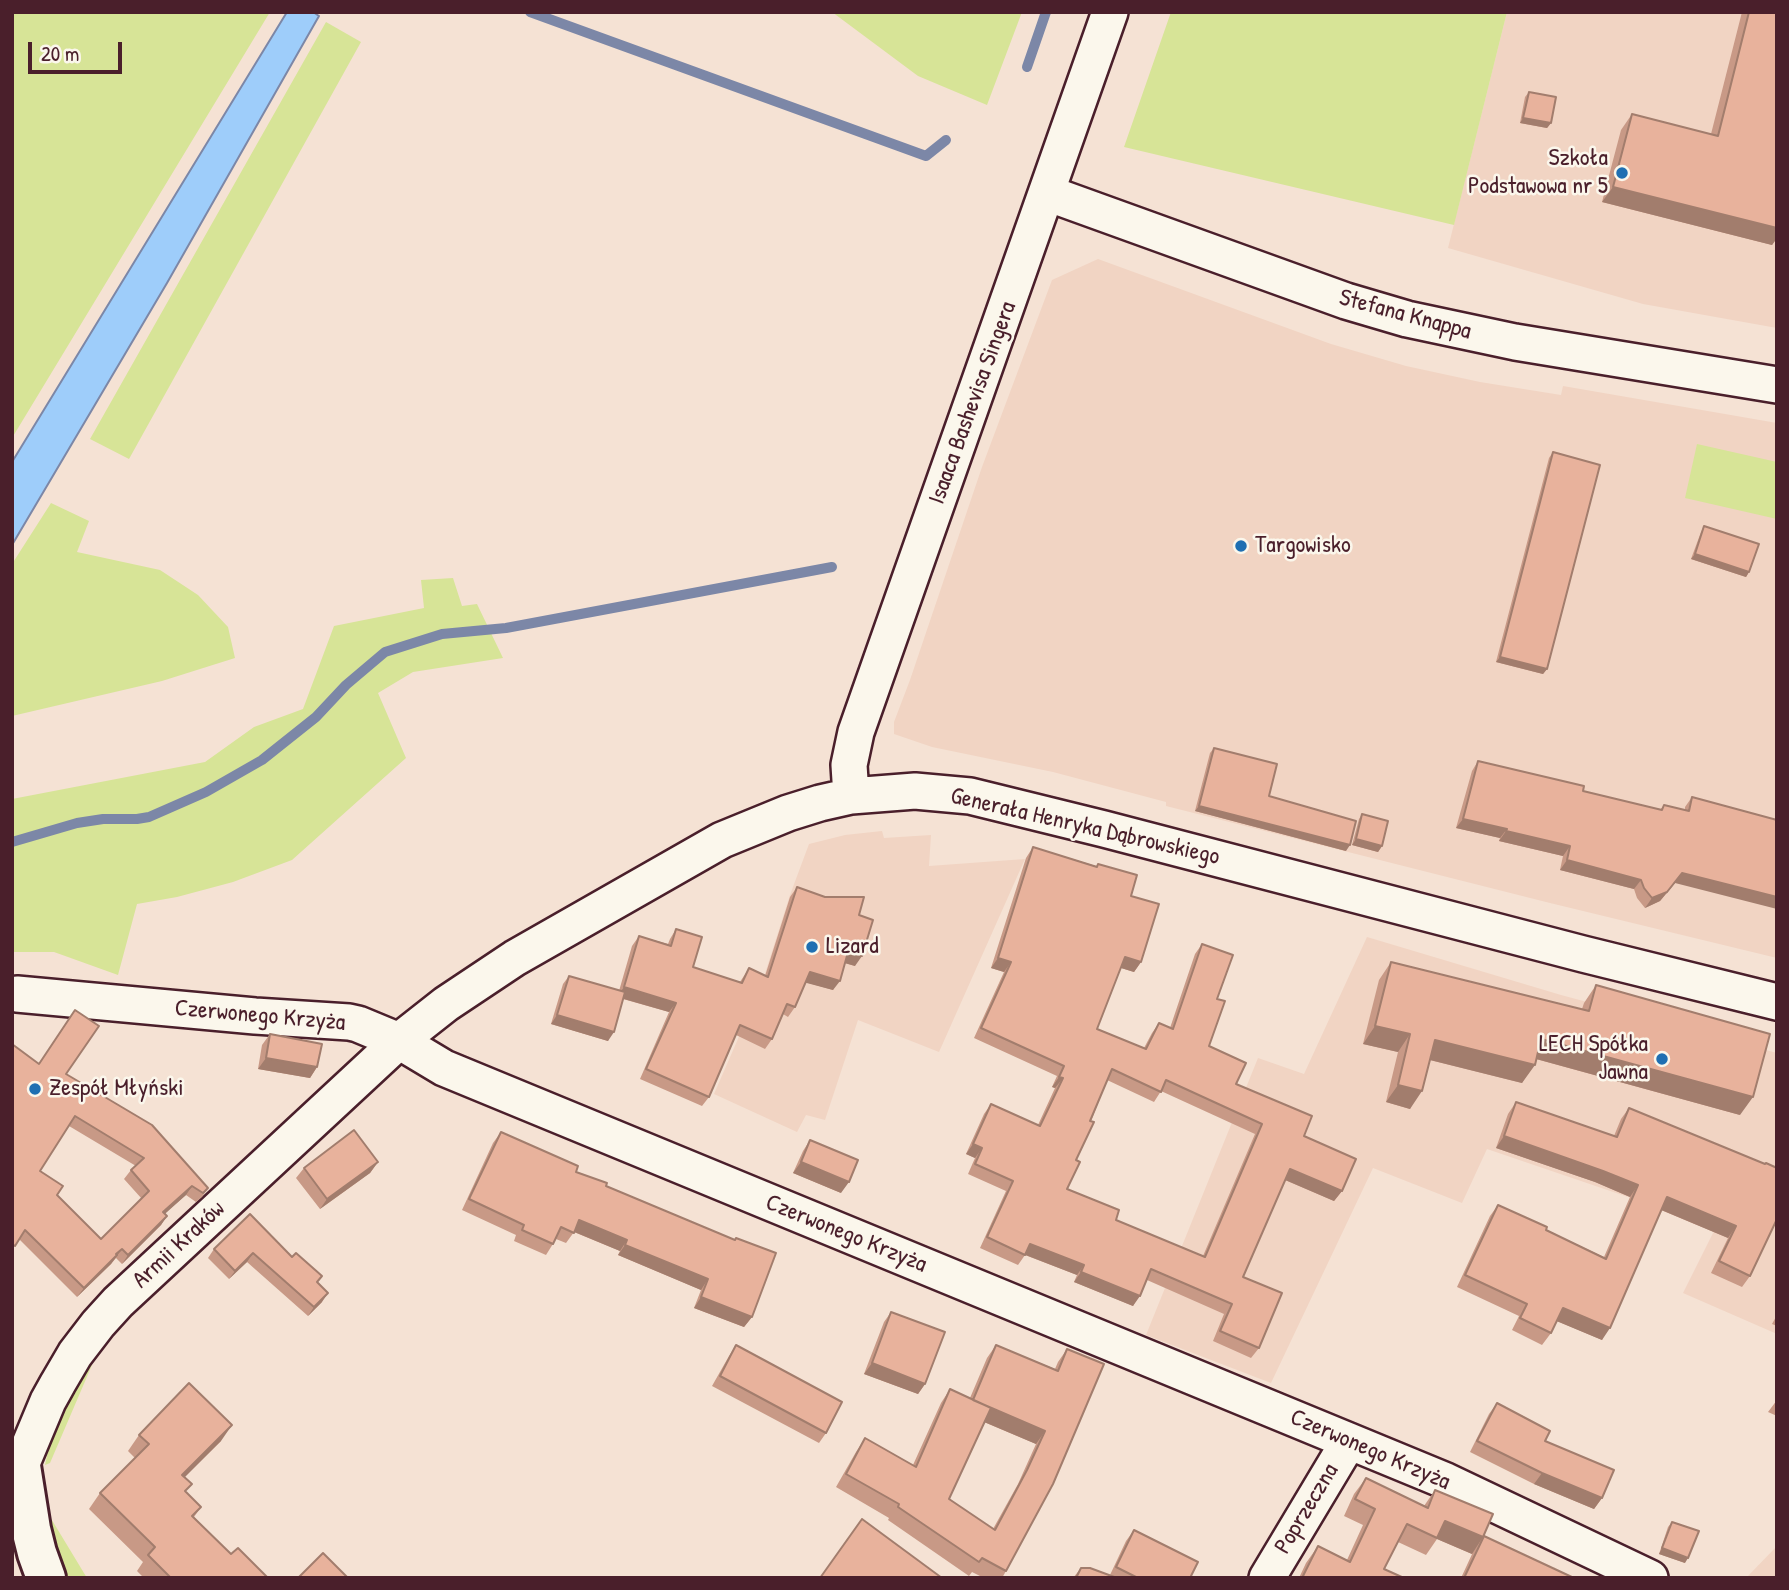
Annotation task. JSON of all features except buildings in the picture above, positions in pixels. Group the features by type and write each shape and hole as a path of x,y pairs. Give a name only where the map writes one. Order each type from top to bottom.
{"street":[{"name":"Isaaca Bashevisa Singera","path":"851,796 849,765 856,732 1110,12"},
{"name":"Stefana Knappa","path":"1047,192 1346,301 1407,319 1515,342 1777,385"},
{"name":"Generała Henryka Dąbrowskiego","path":"399,1041 446,1004 515,958 722,840 820,803 851,796 915,791 980,798 1777,1002"},
{"name":"Czerwonego Krzyża","path":"17,994 349,1022 377,1031 444,1068 1446,1481 1650,1578"},
{"name":"Armii Kraków","path":"15,1476 48,1401 75,1353 111,1310 399,1041"},
{"name":"Poprzeczna","path":"1267,1578 1349,1441"},
{"path":"15,1476 46,1578"}],"shaded area":[{"name":"Szkoła Podstawowa nr 5","path":"1507,12 1777,12 1777,328 1643,304 1448,248"},
{"name":"Targowisko","path":"1098,259 1331,344 1406,366 1480,382 1561,395 1563,386 1777,423 1777,958 1166,806 1166,802 1053,772 932,747 894,734 894,722 982,467 1052,280"},
{"path":"882,831 884,838 931,835 929,866 1025,859 939,1052 858,1020 825,1120 806,1115 797,1132 714,1094 761,986 809,844 845,835"},
{"path":"1367,937 1561,995 1777,1053 1777,1334 1683,1293 1716,1227 1487,1149 1462,1203 1373,1168 1271,1383 1146,1335 1258,1058 1304,1074"},
{"path":"1777,1546 1777,1578 1746,1578"}],"green space":[{"path":"12,12 270,12 12,438"},
{"path":"832,12 1022,12 987,105 918,76"},
{"path":"1171,12 1507,12 1454,225 1124,147"},
{"path":"326,22 361,42 129,459 90,439"},
{"path":"1697,444 1777,462 1777,519 1685,498"},
{"path":"51,503 89,521 77,552 160,570 198,595 228,627 235,658 162,681 12,716 12,564"},
{"path":"453,578 462,606 477,604 503,658 413,672 378,693 406,758 292,860 233,882 177,897 137,904 118,975 54,952 12,952 12,799 205,762 254,727 303,709 334,626 424,608 421,580"},
{"path":"91,1360 92,1365 50,1463 45,1465 50,1441"},
{"path":"41,1485 44,1489 44,1507 87,1578 62,1578 59,1572 47,1540 41,1506"}],"water":[{"path":"287,12 313,12 319,16 167,283 12,545 12,462"}],"waterway":[{"path":"530,12 926,156 946,140"},
{"path":"1027,67 1046,12"},
{"path":"12,842 77,823 149,817 206,792 262,760 316,717 346,685 385,652 442,634 506,628 832,567"}],"place":[{"name":"Szkoła Podstawowa nr 5","path":"1622,173"},
{"name":"Targowisko","path":"1241,546"},
{"name":"Lizard","path":"812,947"},
{"name":"LECH Spółka Jawna","path":"1662,1059"},
{"name":"Zespół Młyński","path":"35,1089"}]}
